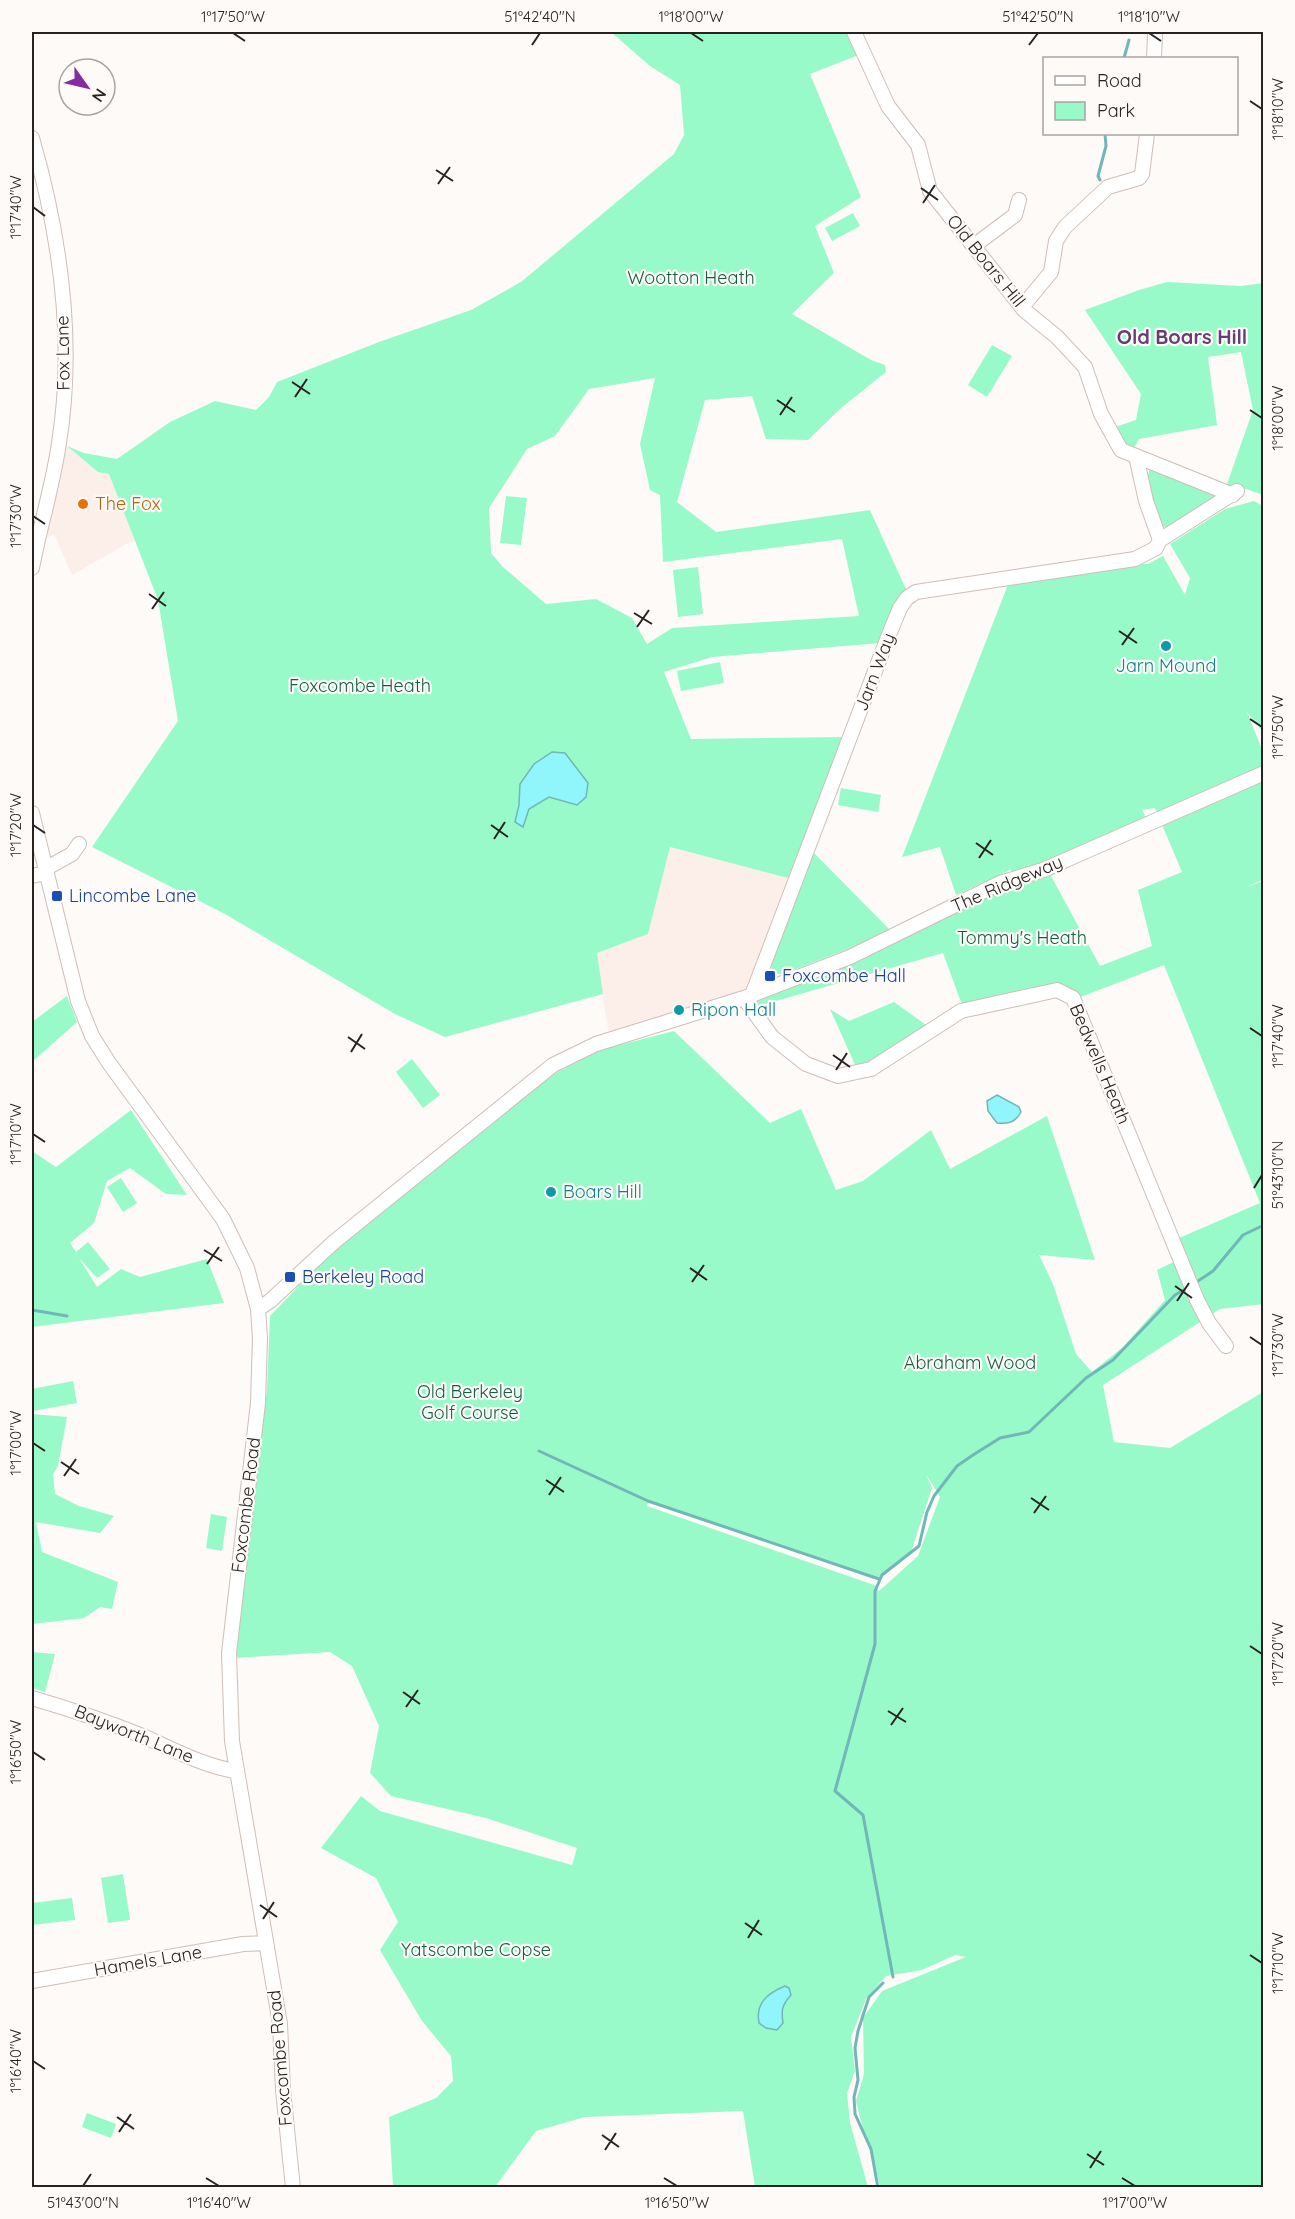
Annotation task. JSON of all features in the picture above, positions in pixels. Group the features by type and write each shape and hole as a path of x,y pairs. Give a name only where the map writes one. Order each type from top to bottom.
{"street":[{"name":"Old Boars Hill","path":"854,32 888,106 918,145 930,191 1022,307 1057,337 1085,367 1104,422 1122,450 1235,493 1160,540"},
{"path":"1154,57 1155,34"},
{"path":"1022,307 1051,272 1056,241 1065,227 1108,187 1139,178 1144,165 1147,135"},
{"name":"Fox Lane","path":"32,138 44,188 59,271 66,363 57,459 32,568"},
{"path":"975,245 1015,215 1019,200"},
{"path":"1136,456 1146,501 1160,540"},
{"name":"Jarn Way","path":"748,997 888,637 907,598 916,592 1135,559 1156,548 1160,540"},
{"name":"The Ridgeway","path":"748,997 850,957 1000,883 1043,870 1263,773"},
{"path":"32,813 46,871"},
{"path":"32,876 46,871 72,854 79,844"},
{"name":"Foxcombe Road","path":"46,871 78,1001 92,1036 224,1219 247,1268 258,1309 260,1338 258,1403 229,1653 230,1711 236,1771 280,2024 283,2090 293,2187"},
{"name":"Bedwells Heath","path":"748,997 772,1037 806,1064 838,1076 871,1069 961,1011 1057,990 1074,998 1197,1300 1209,1323 1226,1346"},
{"path":"258,1309 270,1301 343,1235 553,1065 596,1044 748,997"},
{"name":"Bayworth Lane","path":"32,1698 117,1726 219,1768 236,1771"},
{"name":"Hamels Lane","path":"32,1981 243,1944 266,1943"}],"shaded area":[{"path":"67,446 92,467 109,474 135,541 72,575 54,534 44,539 59,486"},
{"path":"670,847 788,878 749,989 609,1035 596,953 648,934"}],"green space":[{"name":"Foxcombe Heath","path":"611,32 851,32 861,54 810,74 861,197 815,226 834,273 792,314 871,360 885,365 886,372 841,408 808,440 766,439 752,396 705,400 677,502 716,532 870,510 904,585 913,599 880,643 712,657 664,672 691,739 844,737 788,878 670,847 648,934 597,953 603,994 445,1037 395,1014 225,914 92,847 178,721 158,600 109,474 98,472 67,446 84,453 117,459 170,422 215,401 256,410 269,397 277,382 379,342 471,310 521,282 674,154 684,135 680,85 650,66","holes":["655,378 640,444 650,490 660,495 663,562 842,539 859,616 672,628 647,644 632,618 596,599 546,604 503,567 491,553 489,508 527,449 555,436 589,389","534,764 577,805 550,797 529,809 515,822 520,784"]},
{"path":"853,213 860,226 832,241 825,228"},
{"path":"1167,282 1241,286 1263,283 1263,495 1246,489 1226,487 1253,410 1241,352 1208,357 1217,425 1139,439 1133,450 1112,428 1136,420 1141,394 1085,310"},
{"path":"992,345 1012,356 987,397 968,385"},
{"path":"1150,466 1219,495 1168,529 1162,525 1146,485"},
{"path":"506,496 527,498 521,545 500,543"},
{"path":"1254,501 1263,506 1263,732 1247,712 1263,752 1264,879 1247,887 1263,881 1263,1304 1220,1309 1103,1385 1114,1442 1170,1448 1263,1392 1263,2187 880,2187 856,2101 864,2074 863,2018 882,1991 966,1957 955,1955 922,1970 886,1976 866,1999 851,2037 855,2071 847,2093 850,2123 868,2187 755,2187 743,2111 585,2117 536,2131 495,2187 393,2187 389,2117 436,2098 453,2081 451,2056 422,2021 380,1950 398,1922 376,1878 321,1848 361,1796 380,1811 572,1865 577,1848 486,1818 391,1796 370,1773 379,1726 352,1666 330,1652 234,1658 267,1389 270,1316 337,1246 548,1077 600,1050 674,1031 770,1123 801,1109 836,1190 863,1181 931,1130 950,1169 1047,1116 1095,1260 1039,1255 1053,1284 1076,1354 1092,1372 1123,1347 1165,1300 1157,1270 1186,1256 1179,1238 1260,1203 1164,965 1078,998 1062,987 962,1005 943,953 755,1007 756,998 1016,884 1009,866 1010,870 956,895 940,847 902,857 1009,582 1148,564 1163,556 1185,595 1190,578 1170,544 1225,509","holes":["1155,808 1182,872 1138,890 1152,946 1100,966 1051,876 1151,827 1142,810","926,1474 940,1497 918,1556 879,1591 874,1585 647,1506 649,1501 879,1579 911,1552 932,1488"]},
{"path":"698,567 703,614 678,617 673,570"},
{"path":"720,662 724,683 681,691 677,671"},
{"path":"841,788 881,795 878,812 838,805"},
{"path":"813,852 892,932 778,974 772,970 771,966"},
{"path":"67,996 77,1022 32,1062 32,1022"},
{"path":"894,1002 929,1027 883,1058 856,1067 830,1009 849,1021"},
{"path":"412,1059 440,1095 423,1108 396,1072"},
{"path":"131,1110 187,1195 166,1194 130,1168 107,1181 94,1223 70,1243 76,1252 88,1242 110,1269 97,1278 79,1258 97,1287 121,1269 140,1277 207,1259 224,1303 32,1327 32,1151 56,1167"},
{"path":"121,1178 137,1203 123,1212 107,1187"},
{"path":"73,1381 77,1403 33,1411 32,1389"},
{"path":"32,1414 67,1417 58,1466 53,1474 55,1494 79,1506 114,1516 100,1533 36,1522 42,1552 118,1582 112,1609 100,1607 84,1618 32,1624"},
{"path":"211,1514 227,1517 222,1551 206,1548"},
{"path":"32,1652 55,1654 45,1692 32,1688"},
{"path":"123,1874 130,1920 108,1923 101,1878"},
{"path":"72,1898 75,1920 32,1925 32,1903"},
{"path":"87,2113 116,2124 111,2138 82,2127"}],"water":[{"path":"552,752 565,753 588,783 586,797 577,805 549,797 529,809 523,827 515,822 520,784 534,764"},
{"path":"997,1095 1019,1107 1021,1112 1014,1121 997,1123 988,1111 987,1101"},
{"path":"785,1986 789,1988 791,1995 783,2008 783,2023 777,2030 766,2028 759,2023 761,2004 773,1992"}],"waterway":[{"path":"1124,57 1129,40"},
{"path":"1100,180 1098,176 1106,146 1105,135"},
{"path":"1195,1283 1213,1271 1243,1235 1264,1225"},
{"path":"893,1977 863,1815 835,1791 875,1644 875,1591 882,1575 919,1546 927,1512 934,1496 957,1466 1000,1438 1029,1432 1086,1378 1113,1360 1175,1295 1187,1288"},
{"path":"32,1310 67,1316"},
{"path":"539,1451 648,1501 879,1579"},
{"path":"878,2188 871,2149 855,2114 854,2097 858,2080 855,2048 869,1997 883,1983"}],"place":[{"name":"The Fox","path":"83,504"},
{"name":"Jarn Mound","path":"1166,646"},
{"name":"Lincombe Lane","path":"57,896"},
{"name":"Foxcombe Hall","path":"770,976"},
{"name":"Ripon Hall","path":"679,1010"},
{"name":"Boars Hill","path":"551,1192"},
{"name":"Berkeley Road","path":"290,1277"}],"district":[{"name":"Old Boars Hill","path":"1182,337"}],"park label":[{"name":"Wootton Heath","path":"691,278"},
{"name":"Tommy's Heath","path":"1022,938"},
{"name":"Abraham Wood","path":"970,1363"},
{"name":"Old Berkeley Golf Course","path":"470,1402"},
{"name":"Yatscombe Copse","path":"476,1950"}]}
